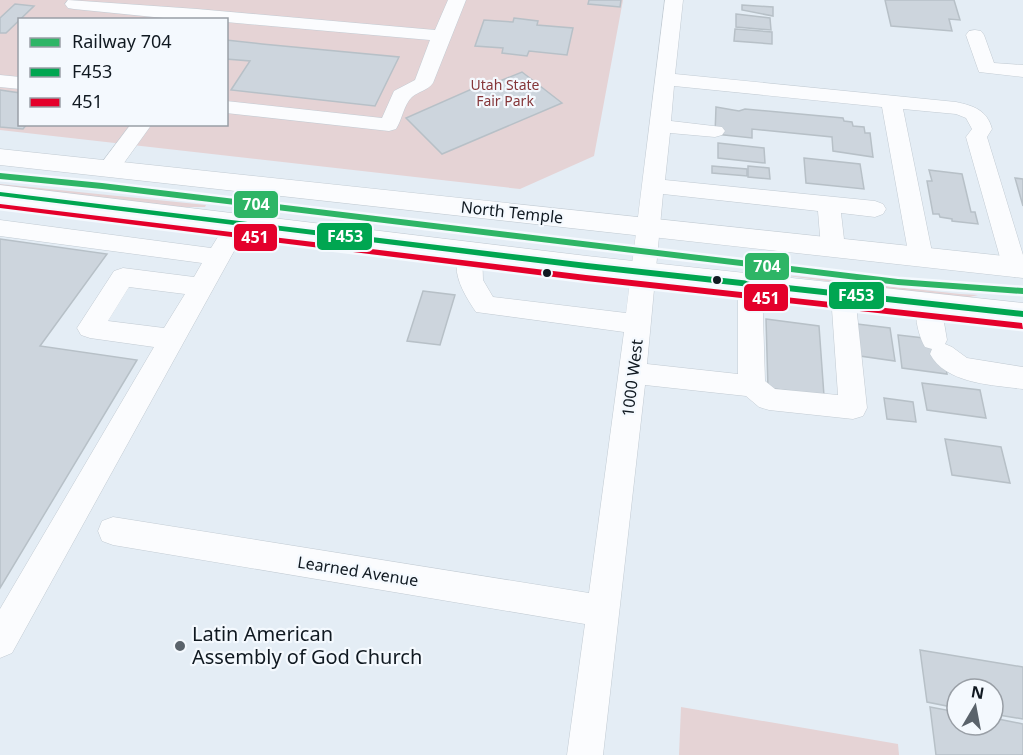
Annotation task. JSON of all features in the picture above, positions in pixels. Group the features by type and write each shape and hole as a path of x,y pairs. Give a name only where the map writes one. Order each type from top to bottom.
{"main road":[{"name":"North Temple","path":"0,157 1019,268"},
{"path":"0,194 470,252 750,283 1022,319"}],"street":[{"path":"77,0 74,4 195,17"},
{"path":"228,107 389,125 401,95 423,83 457,0"},
{"name":"1000 West","path":"585,755 633,373 674,0"},
{"path":"228,20 441,36"},
{"path":"975,35 986,68 1023,71"},
{"path":"665,79 891,101 973,112 980,119 982,129 976,137 1019,268"},
{"path":"0,81 18,83"},
{"path":"891,101 921,257"},
{"path":"108,169 140,126"},
{"path":"660,126 715,131"},
{"path":"653,186 875,209"},
{"path":"829,204 833,248"},
{"path":"0,641 216,257 237,224"},
{"path":"0,228 216,257"},
{"path":"470,252 467,274 474,290 485,305 638,324"},
{"path":"170,339 90,328 123,277 200,286"},
{"path":"750,283 753,386"},
{"path":"633,373 753,386 770,399 854,408 843,295"},
{"path":"928,305 939,347 959,366 985,373 1023,378"},
{"name":"Learned Avenue","path":"113,531 602,610"}],"green space":[{"name":"Utah State Fair Park","path":"0,0 623,0 594,156 520,189 0,130"},
{"path":"0,184 206,205 205,207 175,207 0,186"},
{"path":"758,272 960,294 978,295 962,299"},
{"path":"681,707 898,744 899,755 679,755"}],"building":[{"path":"589,0 621,0 620,7 588,4"},
{"path":"885,0 954,0 960,20 949,19 952,31 891,26"},
{"path":"15,4 34,6 22,18 18,18 18,21 6,33 0,33 0,18"},
{"path":"742,5 773,7 773,16 742,10"},
{"path":"736,14 770,18 771,30 736,27"},
{"path":"514,18 538,21 537,25 573,28 567,55 529,51 527,56 502,53 503,48 475,46 484,20 513,22"},
{"path":"735,29 772,32 772,44 734,41"},
{"path":"228,40 399,57 375,106 231,90 250,61 228,59"},
{"path":"522,72 562,103 442,154 406,118 474,88 478,90"},
{"path":"0,90 18,93 18,126 25,126 23,129 0,127"},
{"path":"716,107 739,111 745,109 843,118 844,121 852,122 853,126 864,127 865,133 870,133 873,157 833,151 832,137 752,129 752,138 715,134"},
{"path":"718,143 764,148 765,163 718,158"},
{"path":"804,158 860,164 864,189 806,183"},
{"path":"712,166 747,169 747,176 712,173"},
{"path":"748,166 769,168 770,179 748,177"},
{"path":"929,170 962,174 971,212 975,212 978,224 952,221 952,219 940,217 939,214 933,214 927,181 932,181"},
{"path":"1015,178 1023,179 1023,206"},
{"path":"0,239 107,254 40,346 137,360 0,588"},
{"path":"423,291 455,295 440,345 407,341"},
{"path":"766,319 819,326 824,396 768,388"},
{"path":"857,324 890,328 895,361 860,356"},
{"path":"898,335 941,340 947,374 902,368"},
{"path":"922,383 980,390 986,418 927,410"},
{"path":"884,398 913,402 916,422 887,419"},
{"path":"945,439 1001,447 1010,483 952,475"},
{"path":"920,650 1023,667 1023,719 1005,716 1005,677 945,677 945,706 927,702"},
{"path":"930,707 945,710 945,737 1005,737 1005,720 1023,724 1023,755 936,755"}],"rail line":[{"name":"704","path":"0,176 102,186 898,282 1023,291"}],"transit line":[{"name":"F453","path":"0,194 587,266 1023,314"},
{"name":"451","path":"0,206 586,278 1022,326"}],"place":[{"name":"Latin American Assembly of God Church","path":"180,646"}]}
